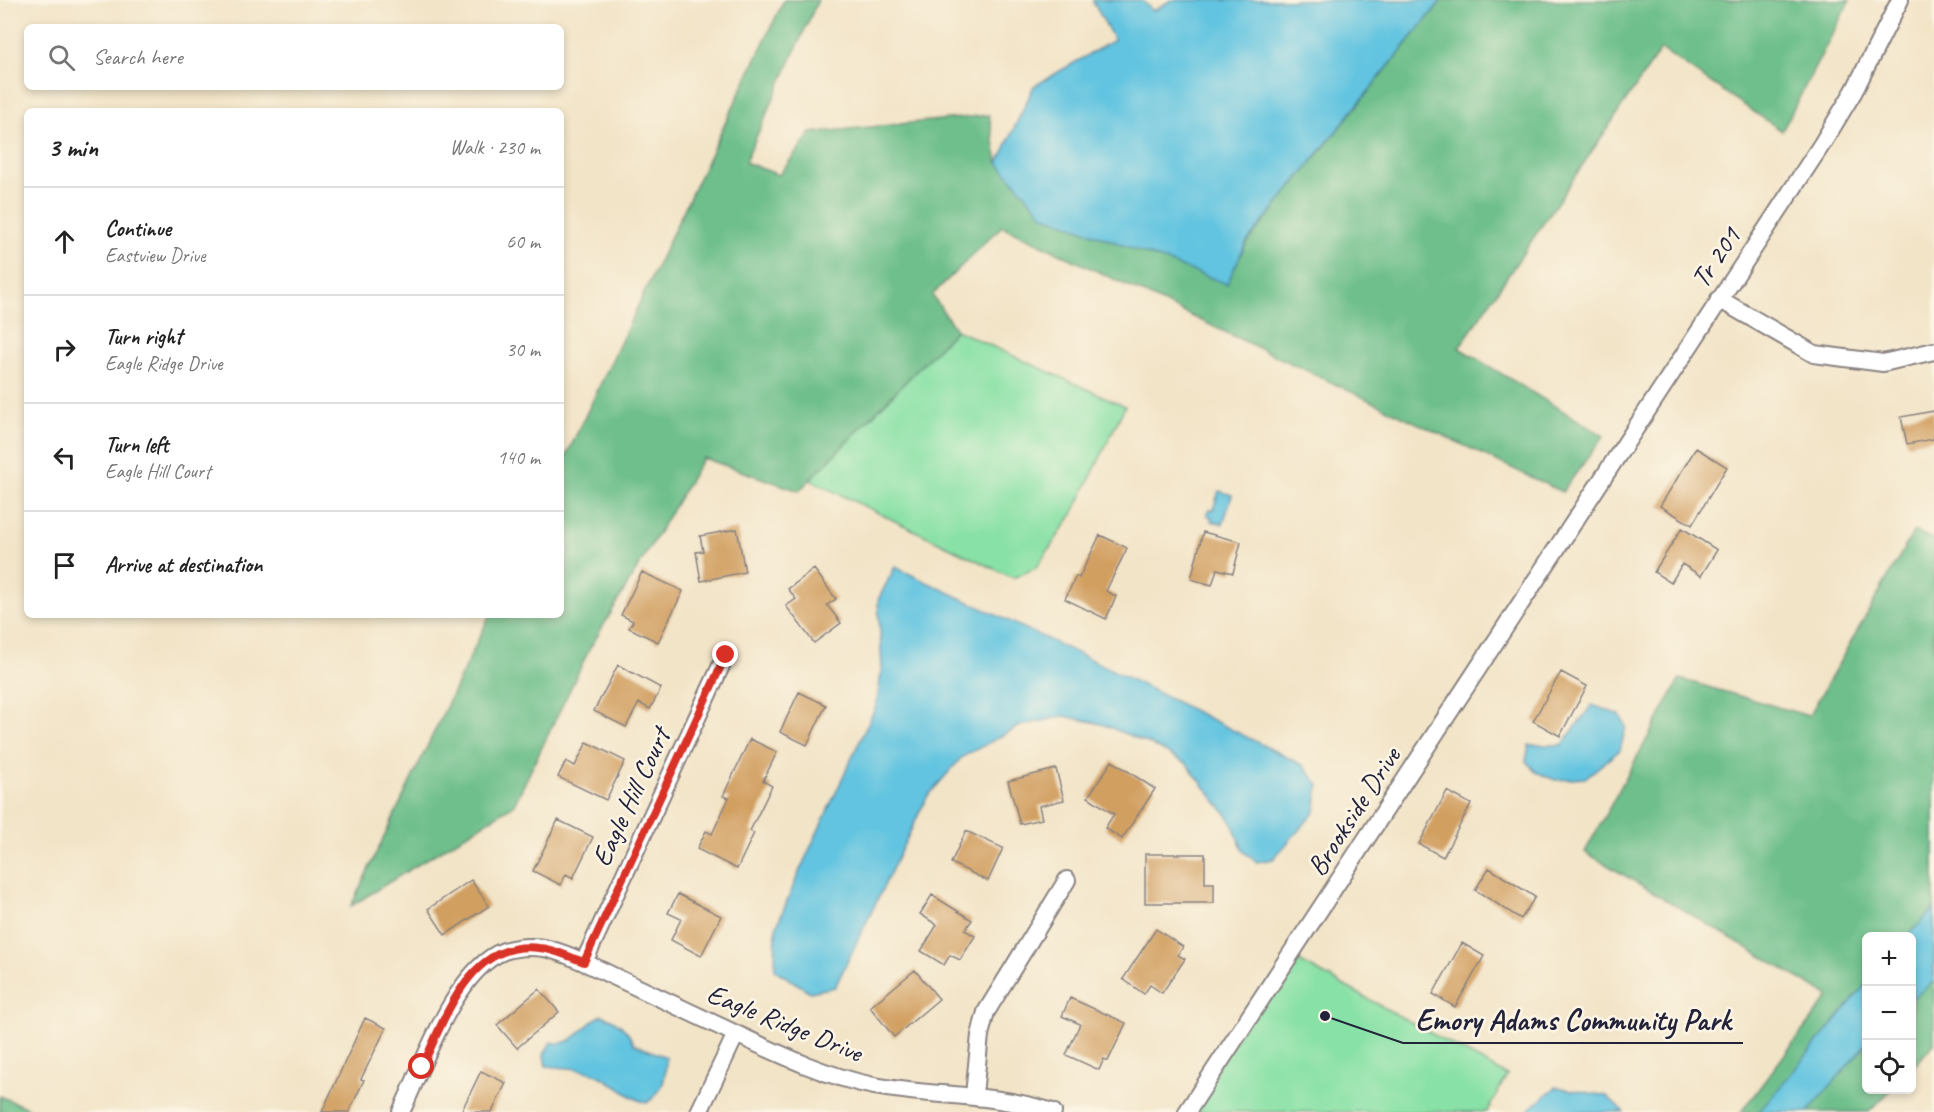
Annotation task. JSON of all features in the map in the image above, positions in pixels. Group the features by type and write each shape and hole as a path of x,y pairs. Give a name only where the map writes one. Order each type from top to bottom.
{"street":[{"name":"Tr 201","path":"1564,538 1833,126 1873,56 1900,0"},
{"path":"1719,300 1814,354 1883,363 1934,351"},
{"name":"Brookside Drive","path":"1187,1112 1564,538"},
{"name":"Eagle Hill Court","path":"584,962 726,655"},
{"path":"974,1095 979,1042 986,1012 1067,880"},
{"name":"Eagle Ridge Drive","path":"401,1112 461,988 485,961 507,950 542,948 584,962 803,1064 850,1080 898,1090 1010,1100 1053,1112"},
{"path":"699,1112 736,1034"}],"green space":[{"path":"784,0 818,0 745,162 779,175 811,133 989,115 998,163 1226,284 1246,244 1442,0 1850,0 1782,131 1661,49 1459,348 1604,436 1562,492 1002,226 932,295 956,330 799,491 703,458 590,648 514,805 351,906 489,618 564,618 564,461"},
{"path":"956,330 1125,406 1073,514 1036,568 1013,578 810,480"},
{"path":"1914,531 1934,539 1934,1044 1916,1064 1916,932 1862,932 1862,1094 1887,1094 1869,1112 1741,1112 1829,996 1585,852 1680,679 1809,716"},
{"path":"1290,956 1507,1075 1487,1112 1187,1112"},
{"path":"0,1096 36,1112 0,1112"}],"water":[{"path":"1092,0 1142,0 1153,11 1171,0 1442,0 1246,243 1227,284 1043,215 998,163 1034,86 1114,40"},
{"path":"1219,491 1232,495 1223,524 1211,521 1212,517 1207,516 1209,510 1213,510"},
{"path":"895,567 1102,665 1303,765 1319,785 1315,812 1273,859 1257,862 1244,852 1230,819 1186,763 1150,744 1102,724 1064,716 1020,726 962,757 927,797 835,987 810,992 775,970 776,928 800,870 876,706 882,668 878,600"},
{"path":"1592,705 1620,715 1626,727 1620,750 1585,778 1555,780 1536,772 1526,761 1529,745 1562,745"},
{"path":"1934,908 1934,981 1916,996 1916,932 1912,932"},
{"path":"1862,989 1862,1049 1808,1112 1759,1112"},
{"path":"602,1015 621,1026 634,1044 666,1057 663,1083 647,1103 596,1074 546,1066 544,1055 551,1042 566,1042 572,1039"},
{"path":"1556,1087 1607,1096 1624,1112 1526,1112"}],"building":[{"path":"1934,411 1934,439 1907,444 1901,417"},
{"path":"1696,448 1727,467 1692,525 1660,506"},
{"path":"1682,528 1717,550 1701,576 1682,564 1671,583 1654,572"},
{"path":"737,529 745,572 701,581 696,552 703,551 700,536"},
{"path":"1203,532 1241,542 1233,573 1217,569 1212,585 1191,579"},
{"path":"1100,535 1127,548 1106,591 1116,596 1106,619 1065,599 1076,576 1079,578"},
{"path":"814,569 836,599 827,605 841,623 814,643 786,606 796,599 788,589"},
{"path":"642,572 683,591 658,642 629,628 633,621 621,615"},
{"path":"618,665 661,688 650,709 639,703 626,727 594,711"},
{"path":"1561,672 1587,686 1560,736 1533,721"},
{"path":"799,692 826,705 807,745 780,732"},
{"path":"750,739 777,752 763,781 772,786 750,831 754,833 737,869 697,849 706,831 712,834 729,798 723,796"},
{"path":"587,742 625,761 606,800 558,777 566,761 575,766"},
{"path":"1112,761 1155,789 1122,839 1105,828 1114,814 1088,797"},
{"path":"1056,769 1064,800 1039,806 1042,819 1020,824 1008,781"},
{"path":"1447,791 1471,804 1443,857 1419,844"},
{"path":"558,820 593,837 573,878 566,874 561,885 533,871"},
{"path":"966,831 1003,848 988,881 951,863"},
{"path":"1145,854 1205,854 1205,883 1214,883 1214,903 1145,903"},
{"path":"1489,868 1535,897 1521,919 1475,890"},
{"path":"471,880 489,906 445,935 428,909"},
{"path":"678,894 721,916 701,956 671,940 681,919 668,913"},
{"path":"932,895 972,920 965,930 975,936 960,960 950,955 944,965 921,951 937,925 920,914"},
{"path":"1156,929 1183,947 1178,955 1185,959 1162,993 1150,985 1144,994 1123,979"},
{"path":"1462,943 1484,956 1455,1007 1433,994"},
{"path":"915,970 939,999 894,1037 870,1007"},
{"path":"539,989 559,1012 517,1048 497,1025"},
{"path":"1070,998 1126,1023 1108,1061 1104,1059 1099,1070 1066,1055 1080,1024 1062,1016"},
{"path":"365,1018 386,1028 361,1079 364,1080 349,1112 322,1112"},
{"path":"481,1071 506,1083 492,1112 461,1112"}],"place":[{"name":"Emory Adams Community Park","path":"1325,1016"}],"route":[{"path":"422,1067 461,988 485,961 507,950 530,947 554,951 584,962 726,655"}]}
